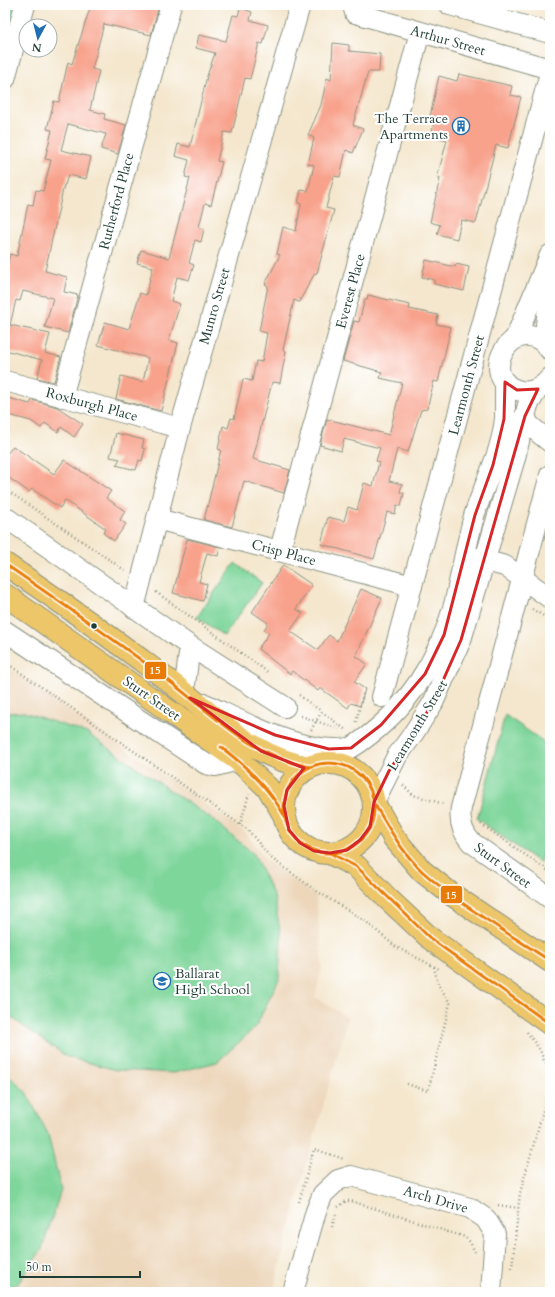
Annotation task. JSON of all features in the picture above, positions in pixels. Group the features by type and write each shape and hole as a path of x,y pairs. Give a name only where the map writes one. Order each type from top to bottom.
{"main road":[{"name":"Sturt Street","path":"5,564 98,628 232,731 261,751 286,762 317,765"},
{"name":"Sturt Street","path":"5,595 238,760 268,788 284,815"},
{"path":"374,804 370,827 360,840 346,850 330,853 314,851 300,843 289,830 284,815 285,798 290,786 297,776 317,765 337,764 354,770 367,783 374,804 394,838 422,871 451,894 550,961"},
{"path":"330,853 357,868 392,903 431,938 550,1024"}],"street":[{"path":"5,79 25,5"},
{"name":"Rutherford Place","path":"62,397 171,5"},
{"name":"Munro Street","path":"134,608 180,428 300,5"},
{"name":"Arthur Street","path":"353,5 355,13 550,69"},
{"path":"450,5 550,33"},
{"name":"Everest Place","path":"280,550 420,32"},
{"name":"Learmonth Street","path":"382,697 550,73"},
{"path":"548,348 532,337 516,338 550,255"},
{"path":"548,348 549,298"},
{"name":"Learmonth Street","path":"317,765 351,748 398,710 425,674 444,635 453,606 475,515 493,465 504,419 505,382 499,366 499,357 503,350 516,338"},
{"name":"Roxburgh Place","path":"5,380 62,397 180,428"},
{"path":"505,382 517,390 531,391 546,384"},
{"name":"Learmonth Street","path":"374,804 397,756 411,737 441,688 461,640 528,405 546,384"},
{"path":"525,416 529,425 550,442"},
{"path":"469,823 461,808 550,475"},
{"path":"5,517 190,646 290,700"},
{"name":"Crisp Place","path":"156,519 280,550 412,586"},
{"path":"465,556 505,566 550,598"},
{"path":"5,631 206,764 215,766 238,760"},
{"name":"Sturt Street","path":"187,695 190,646"},
{"path":"392,658 413,690"},
{"path":"187,695 289,740 329,749 351,748"},
{"name":"Sturt Street","path":"469,823 466,835 476,846 550,898"},
{"name":"Arch Drive","path":"293,1292 319,1201 326,1189 335,1182 347,1177 359,1177 465,1206 479,1213 489,1223 495,1234 491,1292"}],"path":[{"path":"5,489 140,581 271,675"},
{"path":"5,662 240,825 254,836 271,858 315,890 365,921 396,947 445,972"},
{"path":"290,700 346,729 338,729 316,722"},
{"path":"469,823 550,872"},
{"path":"407,1084 428,1091 450,1003 438,984 434,967"},
{"path":"525,1030 540,1050 546,1066 550,1067"},
{"path":"512,1272 520,1193 550,1086"},
{"path":"331,1228 338,1207 346,1201 351,1201 465,1237 470,1242 475,1254"}],"highlighted area":[{"path":"505,382 517,390 538,389 525,416 461,640 433,703 389,771 374,802 370,827 360,840 347,850 330,853 314,851 300,843 289,830 284,806 287,790 304,768 261,751 190,698 275,735 329,749 351,748 381,725 425,674 444,635 475,515 493,465 504,419"}],"shaded area":[{"name":"Ballarat High School","path":"5,665 245,832 267,861 316,896 322,966 315,997 348,1018 301,1184 273,1292 5,1292"}],"green space":[{"path":"5,5 20,5 5,57"},
{"path":"235,563 262,583 224,636 197,617"},
{"path":"24,712 87,733 213,820 254,854 274,896 281,936 279,979 255,1028 217,1062 174,1073 116,1070 67,1057 5,1013 5,713"},
{"path":"505,715 550,746 550,827 540,863 477,819"},
{"path":"5,1071 26,1092 48,1134 61,1190 42,1249 17,1285 5,1292"}],"building":[{"path":"91,5 159,5 151,35 104,24 92,69 99,71 90,110 105,114 104,119 126,125 118,154 101,149 106,134 68,124 61,150 91,157 86,179 68,175 64,185 45,271 67,277 64,292 78,295 68,333 45,327 53,298 23,291 20,301 16,300 10,325 50,334 45,353 61,357 54,382 37,378 42,360 5,350 5,275 10,254 17,256 28,204 33,205 36,190 43,191 51,160 45,159 52,130 47,129 54,101 59,102 68,62 72,64"},
{"path":"240,8 252,12 250,20 268,25 263,44 259,43 250,79 245,78 232,133 224,132 217,161 222,162 211,205 205,203 199,227 204,229 201,242 195,240 189,263 194,265 189,280 177,277 171,301 180,304 169,340 178,343 161,411 116,399 121,376 143,382 148,358 98,345 105,322 129,329 140,293 146,295 153,267 137,263 141,250 169,258 190,178 185,177 189,160 175,156 178,144 190,147 207,76 215,53 196,48 199,35 226,41 233,15 238,16"},
{"path":"333,43 349,45 349,51 380,54 379,72 368,72 353,125 363,129 353,153 346,150 340,177 334,176 326,208 334,210 317,273 315,273 299,302 294,300 283,350 286,351 280,383 272,382 253,459 290,470 284,493 244,481 232,527 204,520 221,450 218,449 223,426 228,428 231,418 234,419 243,379 252,381 256,361 262,362 267,333 259,331 268,286 265,284 280,255 277,254 283,227 296,231 301,204 298,203 301,190 308,191 314,165 308,164 314,138 308,135 321,105 327,78 331,80"},
{"path":"459,74 512,86 510,95 521,97 508,148 496,145 476,223 461,220 457,239 437,234 440,225 430,222 440,178 437,178 447,140 431,136 434,122 429,121 439,76 457,81"},
{"path":"426,260 455,267 456,264 469,267 464,291 434,284 434,280 422,277"},
{"path":"368,295 410,305 409,309 438,315 436,324 451,327 438,382 434,381 427,409 421,410 408,452 397,449 389,481 402,484 400,492 404,493 401,506 397,505 395,514 387,512 374,559 321,544 328,517 344,521 348,507 357,510 364,483 373,486 379,462 376,461 380,448 344,439 341,451 320,445 327,419 389,435 402,383 380,378 382,372 343,361 354,321 359,322 365,299 367,299"},
{"path":"5,397 30,404 32,400 57,407 83,424 74,437 61,427 58,432 45,423 41,428 31,421 5,414"},
{"path":"116,433 144,440 142,448 145,449 142,461 139,460 136,470 116,465 120,459 110,457"},
{"path":"13,446 54,474 64,460 111,491 106,498 125,511 120,520 126,524 114,541 103,533 106,529 65,500 60,508 32,489 29,492 5,475 5,457"},
{"path":"187,539 220,547 218,556 207,553 199,582 207,584 203,601 173,593"},
{"path":"283,565 312,585 296,609 303,613 290,631 318,650 329,635 337,641 361,589 382,598 356,656 367,664 354,682 365,689 360,706 351,703 348,708 320,688 318,691 292,671 290,674 258,649 269,633 264,630 268,623 252,612"}],"transit line":[{"name":"15","path":"5,564 125,648 232,731 250,743 268,753 288,761 310,767"},
{"name":"15","path":"221,747 240,762 264,786 284,815"},
{"name":"15","path":"329,763 346,766 361,776 371,791 374,808 371,825 361,840 346,850 329,853 312,850 297,840 287,825 284,808 287,791 297,776 312,766 329,763"},
{"name":"15","path":"375,805 402,849 415,865 437,884 468,907 550,961"},
{"name":"15","path":"330,853 357,867 431,939 550,1024"}],"place":[{"name":"The Terrace Apartments","path":"461,126"},
{"name":"Ballarat High School","path":"162,981"}]}
